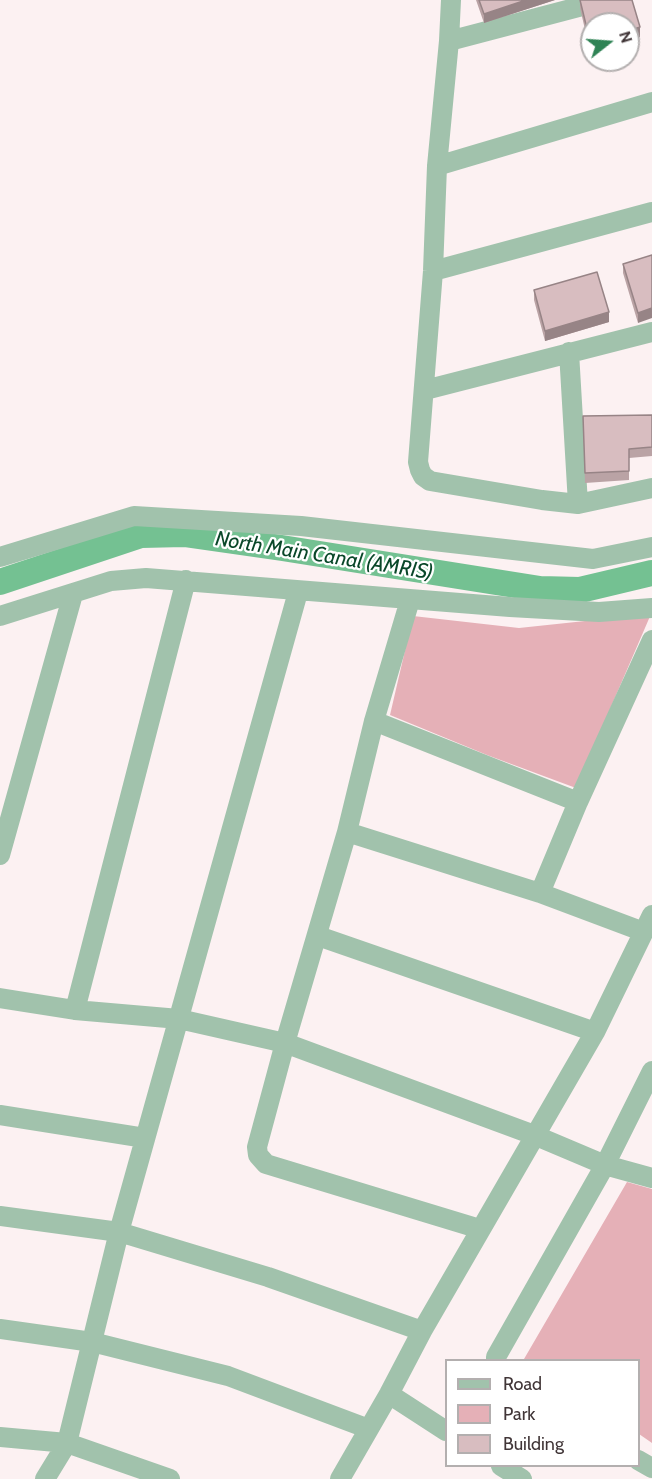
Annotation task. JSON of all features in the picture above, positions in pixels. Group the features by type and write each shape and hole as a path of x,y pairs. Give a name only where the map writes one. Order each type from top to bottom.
{"street":[{"path":"451,0 437,166 433,271 418,462 420,470 426,479 578,504 652,488"},
{"path":"449,42 605,0"},
{"path":"437,166 652,102"},
{"path":"433,271 652,212"},
{"path":"424,390 652,332"},
{"path":"570,352 578,504"},
{"path":"0,557 134,516 301,526 593,559 652,547"},
{"path":"0,616 111,581 146,578 298,592 599,612 652,608"},
{"path":"75,1010 186,580"},
{"path":"45,1479 67,1443 119,1232 298,592"},
{"path":"0,855 73,594"},
{"path":"410,600 374,721 347,832 257,1147 258,1155 266,1164 480,1229"},
{"path":"540,893 578,802 652,640"},
{"path":"374,721 578,802"},
{"path":"340,1479 480,1229 595,1032 648,923 540,893 347,832"},
{"path":"318,936 595,1032"},
{"path":"0,998 75,1010 179,1018 285,1044 534,1136 605,1165 652,1178"},
{"path":"496,1359 605,1165 652,1071"},
{"path":"0,1115 145,1138"},
{"path":"0,1216 119,1232 268,1277 422,1331"},
{"path":"0,1329 92,1342 228,1376 369,1429"},
{"path":"389,1394 445,1430"},
{"path":"0,1437 67,1443 170,1479"},
{"path":"503,1467 522,1479"}],"green space":[{"path":"651,614 576,788 390,715 413,616 519,628"},
{"path":"627,1182 652,1189 652,1443 640,1435 640,1359 524,1359"}],"building":[{"path":"479,0 526,0 484,14"},
{"path":"580,0 632,0 636,12 583,12"},
{"path":"652,255 652,308 638,313 623,264"},
{"path":"597,272 609,312 545,331 534,290"},
{"path":"652,415 652,447 629,449 629,471 585,473 583,416"}],"waterway":[{"name":"North Main Canal (AMRIS)","path":"0,582 141,535 184,534 540,589 580,590 652,573"}]}
